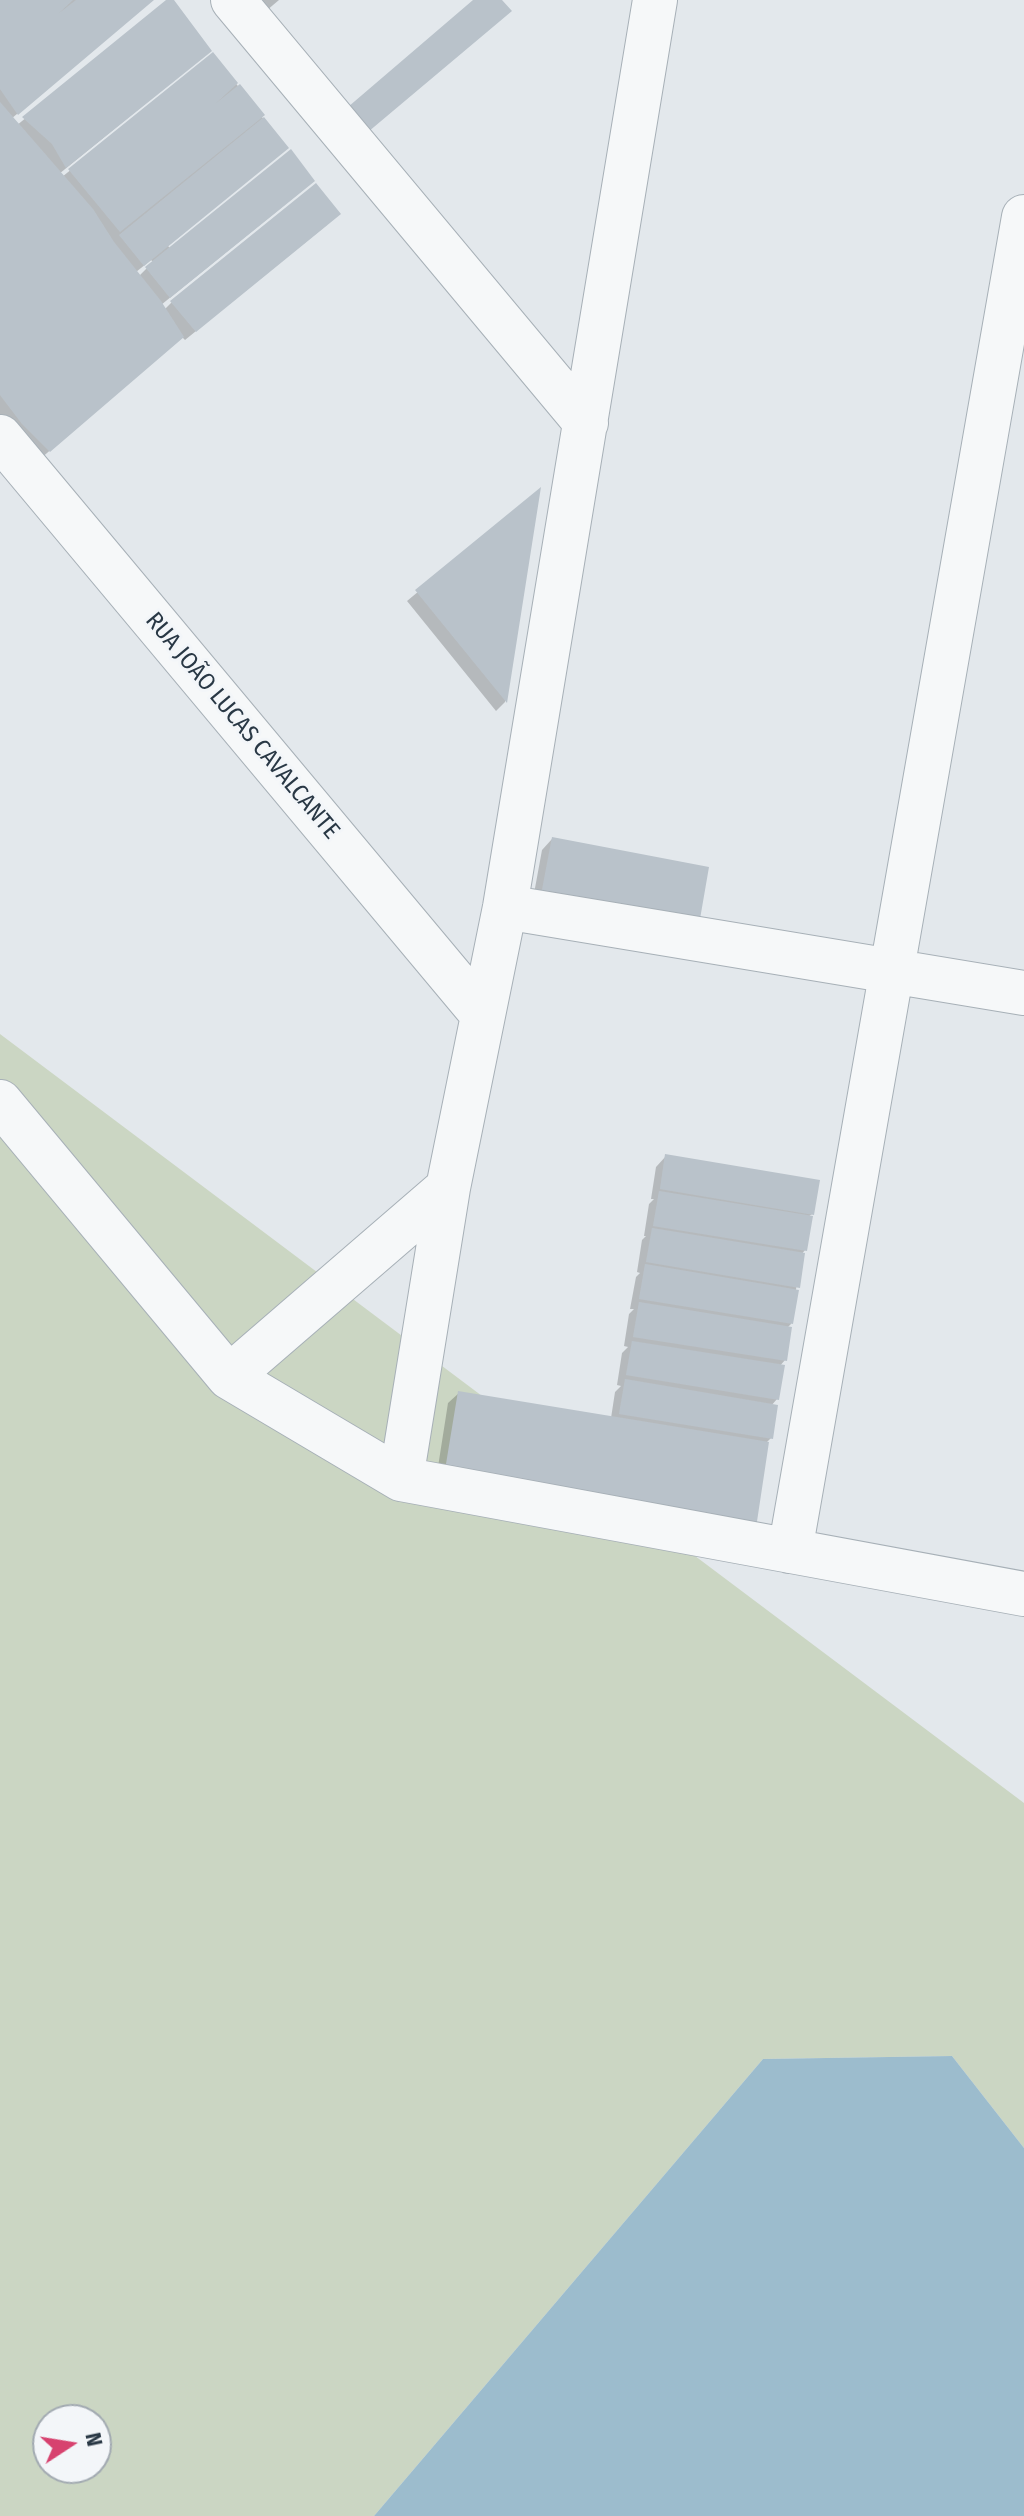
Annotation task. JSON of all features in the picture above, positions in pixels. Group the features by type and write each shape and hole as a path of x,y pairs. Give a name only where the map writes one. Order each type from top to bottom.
{"street":[{"path":"233,0 586,423"},
{"path":"401,1479 448,1188 505,907 655,0"},
{"path":"790,1551 1024,217"},
{"name":"RUA JOÃO LUCAS CAVALCANTE","path":"0,437 483,1015"},
{"path":"505,907 1024,993"},
{"path":"0,1102 229,1377 401,1479 1024,1594"},
{"path":"229,1377 448,1188"}],"green space":[{"path":"0,1034 1024,1803 1024,2148 952,2056 763,2059 374,2516 0,2516"}],"water":[{"path":"952,2056 1024,2148 1024,2516 374,2516 763,2059"}],"building":[{"path":"0,0 73,0 58,14 76,0 154,0 18,115 0,89"},
{"path":"166,0 174,0 212,51 66,168 52,144 22,117"},
{"path":"473,0 502,0 512,11 368,132 348,107"},
{"path":"213,52 238,83 215,104 240,84 265,115 120,232 68,169"},
{"path":"0,102 93,209 184,337 50,452 22,424 0,395"},
{"path":"264,117 289,148 144,266 119,235"},
{"path":"291,149 315,181 170,298 145,267"},
{"path":"316,183 341,214 196,332 170,301"},
{"path":"541,487 507,703 415,590"},
{"path":"552,837 709,867 700,919 542,890"},
{"path":"665,1154 820,1180 814,1215 660,1189"},
{"path":"659,1191 813,1216 807,1251 653,1226"},
{"path":"652,1228 805,1253 800,1288 646,1262"},
{"path":"645,1264 799,1290 793,1324 639,1299"},
{"path":"639,1302 792,1327 787,1361 633,1337"},
{"path":"632,1341 785,1365 779,1400 626,1375"},
{"path":"625,1379 778,1405 773,1439 619,1414"},
{"path":"458,1391 769,1442 756,1528 444,1476"}]}
